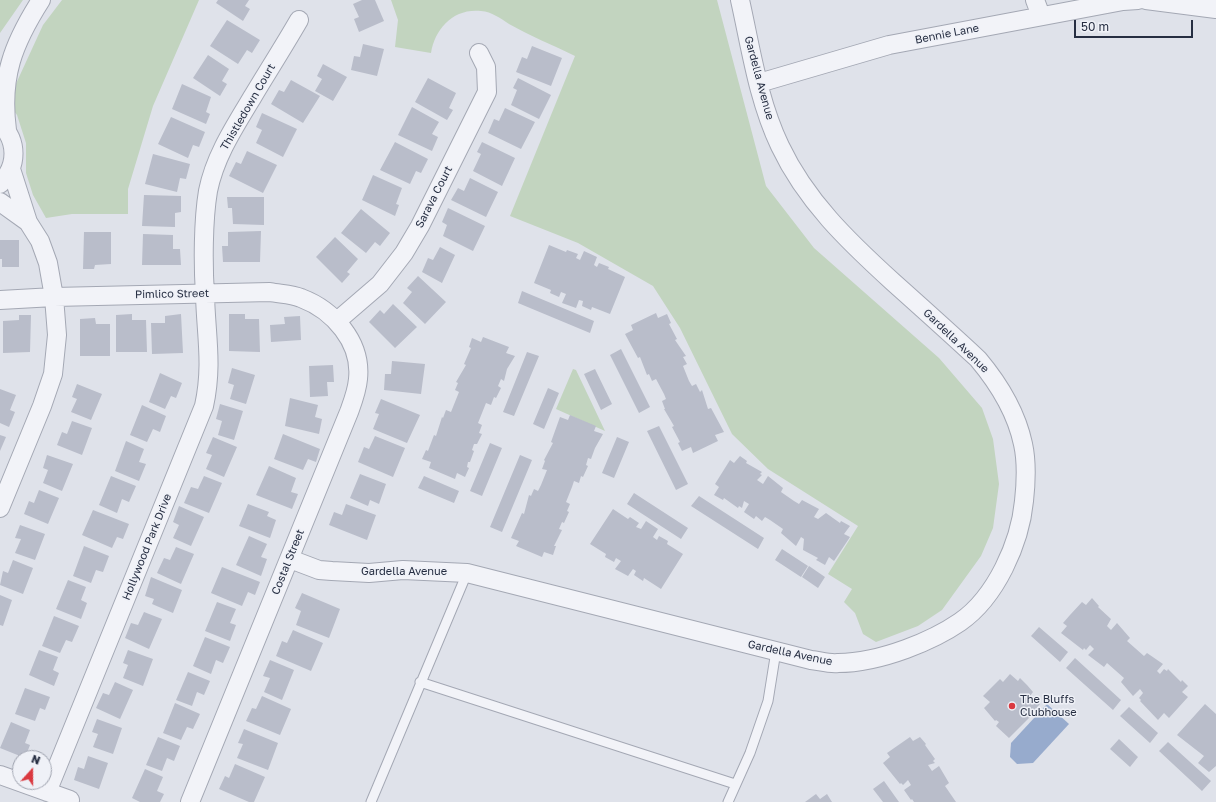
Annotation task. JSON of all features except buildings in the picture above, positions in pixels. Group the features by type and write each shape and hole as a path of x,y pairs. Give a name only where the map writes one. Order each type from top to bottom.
{"street":[{"path":"0,184 11,169 14,156 13,142 4,126 2,95 3,74 16,44 41,0"},
{"name":"Gardella Avenue","path":"290,559 319,570 369,573 418,570 467,573 811,660 837,664 870,660 887,656 914,646 937,636 961,621 980,604 1001,573 1013,549 1022,520 1026,468 1024,444 1016,420 1007,400 994,378 978,359 854,246 816,205 795,174 767,115 758,83 740,0"},
{"name":"Bennie Lane","path":"758,83 889,45 1038,8 1138,0"},
{"path":"1146,0 1178,2 1216,9"},
{"name":"Thistledown Court","path":"205,294 206,213 208,191 215,169 226,140 299,20"},
{"name":"Sarava Court","path":"337,321 390,273 420,226 487,92 486,67 479,53"},
{"path":"0,508 42,406 53,374 57,335 54,297 48,263 40,240 28,222 11,169"},
{"path":"0,202 28,222"},
{"name":"Pimlico Street","path":"0,300 54,297 270,292 300,297 322,308 337,321"},
{"name":"Hollywood Park Drive","path":"47,792 204,406 209,384 210,362 205,294"},
{"name":"Costal Street","path":"190,802 290,559 354,397 358,378 357,363 344,328 337,321"},
{"path":"0,775 70,800"}],"lane":[{"path":"371,802 420,682 467,573"},
{"path":"728,802 750,753 768,701 776,651"},
{"path":"420,682 735,784"}],"green space":[{"path":"0,0 23,0 0,33"},
{"path":"62,0 199,0 153,106 128,189 128,214 72,214 46,218 33,195 26,173 26,143 17,115 12,108 14,88 43,25"},
{"path":"391,0 717,0 766,186 814,248 939,358 982,408 993,439 999,484 993,528 981,556 942,610 918,626 876,642 863,634 855,613 844,602 852,589 828,574 858,526 768,469 732,434 680,328 653,286 578,243 510,216 575,56 525,33 492,14 481,11 471,11 454,16 441,28 433,44 431,53 395,47 398,20"},
{"path":"573,369 576,370 605,431 556,409"}],"water":[{"path":"1047,704 1069,724 1033,763 1017,764 1010,757 1011,743"}],"place":[{"name":"The Bluffs Clubhouse","path":"1012,706"}]}
